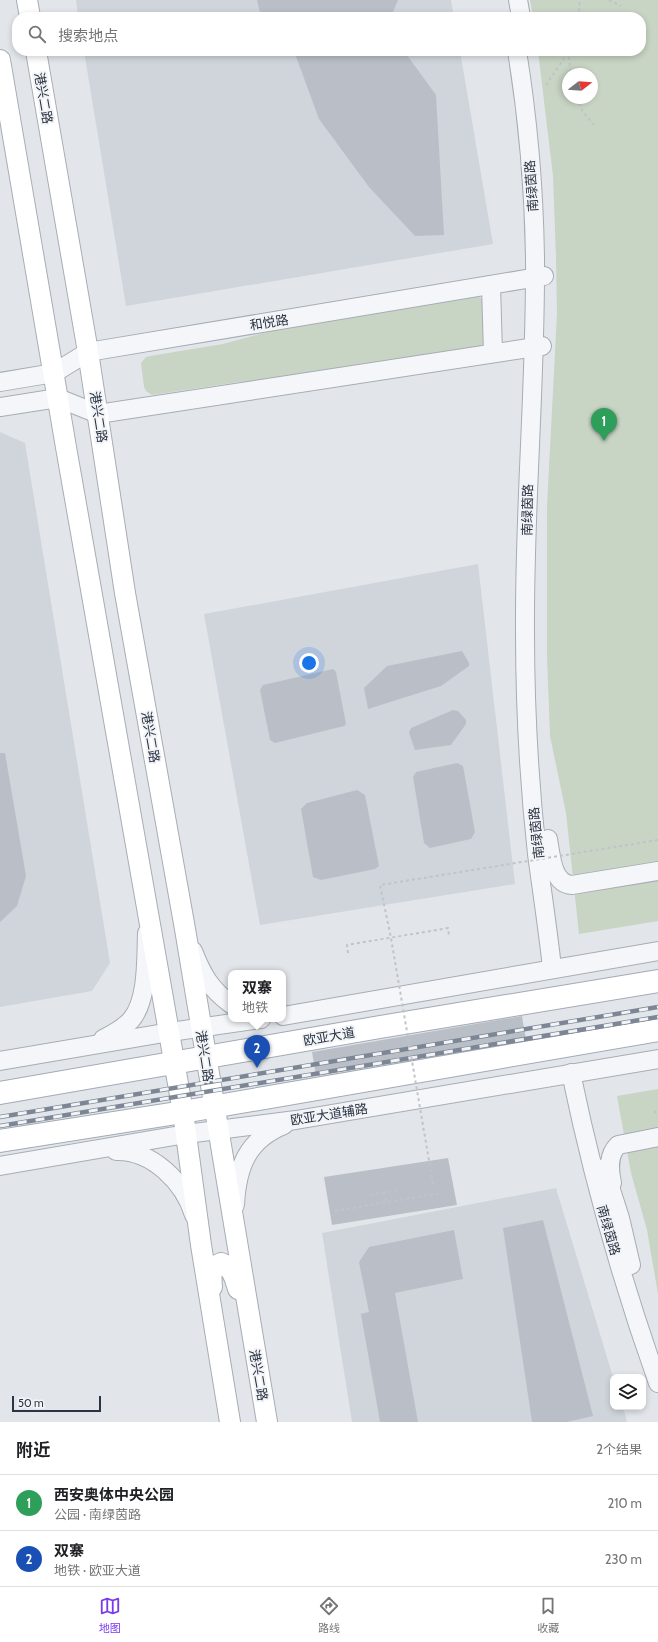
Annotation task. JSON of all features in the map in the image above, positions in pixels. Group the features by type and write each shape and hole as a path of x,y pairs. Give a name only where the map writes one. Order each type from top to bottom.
{"main road":[{"path":"27,0 29,12"},
{"name":"港兴二路","path":"37,56 88,352 125,593 185,929 200,1028 267,1422"},
{"path":"0,60 170,1032 183,1112 201,1245 230,1422"},
{"path":"136,842 155,901 162,906 171,902 174,891 174,869"},
{"name":"欧亚大道","path":"0,1093 658,981"},
{"path":"0,1141 183,1112 658,1030"},
{"path":"216,1336 212,1271 215,1266 221,1263 229,1267 235,1277 253,1342"}],"street":[{"path":"508,0 510,12"},
{"path":"518,0 520,12"},
{"name":"南绿茵路","path":"518,56 526,117 539,276"},
{"name":"南绿茵路","path":"527,56 538,158 539,276 534,544 534,646 540,761 548,839 557,968"},
{"name":"和悦路","path":"0,382 54,373 88,352 539,276"},
{"path":"491,285 493,353"},
{"path":"0,407 58,398 98,414 538,347"},
{"name":"南绿茵路","path":"538,347 527,496 525,640 532,792 537,853 557,968"},
{"path":"548,839 553,866 558,877 567,885 658,871"},
{"path":"76,1048 103,1039 120,1030 132,1020 140,1005 144,983 147,902"},
{"path":"185,929 198,966 206,980 228,1001"},
{"path":"286,1015 658,951"},
{"path":"0,1061 170,1032 241,1022"},
{"name":"欧亚大道辅路","path":"0,1166 186,1134 296,1120 658,1059"},
{"name":"南绿茵路","path":"576,1072 606,1178 620,1218 637,1294 658,1354"},
{"name":"南绿茵路","path":"576,1072 599,1196 629,1298 658,1383"},
{"path":"236,1240 234,1213 235,1195 237,1179 242,1164 249,1150 259,1139 272,1130 296,1120"},
{"path":"620,1218 610,1165 614,1149 618,1145 658,1137"},
{"path":"89,1151 121,1150 140,1155 155,1162 180,1188 191,1204 201,1245"}],"path":[{"path":"579,12 580,0"},
{"path":"609,0 621,6"},
{"path":"546,85 565,56"},
{"path":"569,56 570,68"},
{"path":"579,104 583,112 594,125"},
{"path":"433,1184 391,938 380,885 658,840"},
{"path":"348,953 347,945 448,928 449,936"},
{"path":"654,1111 658,1115"},
{"path":"370,1195 397,1190"},
{"path":"384,1192 386,1202"},
{"path":"335,1211 441,1193"}],"shaded area":[{"path":"76,0 451,0 453,12 77,12"},
{"path":"85,56 461,56 493,244 126,306"},
{"path":"0,432 25,443 110,963 92,991 0,1007"},
{"path":"478,564 515,884 260,925 204,614"},
{"path":"556,1188 612,1374 610,1374 610,1410 624,1410 627,1422 352,1422 322,1233"}],"green space":[{"path":"530,0 658,0 658,921 579,934 566,813 550,736 547,655 547,506 557,314 553,176 539,56 646,56 646,12 532,12"},
{"path":"477,296 483,299 485,343 481,346 285,379 239,382 152,395 146,391 144,387 141,363 146,357 223,344 282,328"},
{"path":"658,1089 658,1294 647,1230 631,1173 617,1096"}],"building":[{"path":"257,0 398,0 393,12 260,12"},
{"path":"296,56 408,56 436,95 444,235 415,236 369,187 319,119"},
{"path":"462,651 469,663 469,666 441,686 368,709 364,688 387,666"},
{"path":"333,669 336,672 346,724 344,726 275,743 270,740 260,690 263,685"},
{"path":"453,710 458,711 466,720 466,724 451,745 415,750 409,733 411,728"},
{"path":"0,753 5,753 26,876 17,906 0,922"},
{"path":"457,763 463,766 475,832 471,839 430,848 424,843 413,777 416,772"},
{"path":"357,790 365,795 379,866 375,869 321,880 313,877 301,809 307,803"},
{"path":"522,1016 526,1040 316,1076 312,1052"},
{"path":"448,1158 457,1205 332,1225 324,1177"},
{"path":"543,1220 593,1416 567,1422 532,1422 503,1228"},
{"path":"454,1230 463,1279 395,1293 418,1422 380,1422 361,1314 369,1312 359,1262 369,1247"}],"railway":[{"path":"0,1117 658,1007"},
{"path":"0,1126 658,1017"}],"place":[{"name":"西安奥体中央公园","path":"604,441"},
{"name":"双寨","path":"257,1068"}]}
